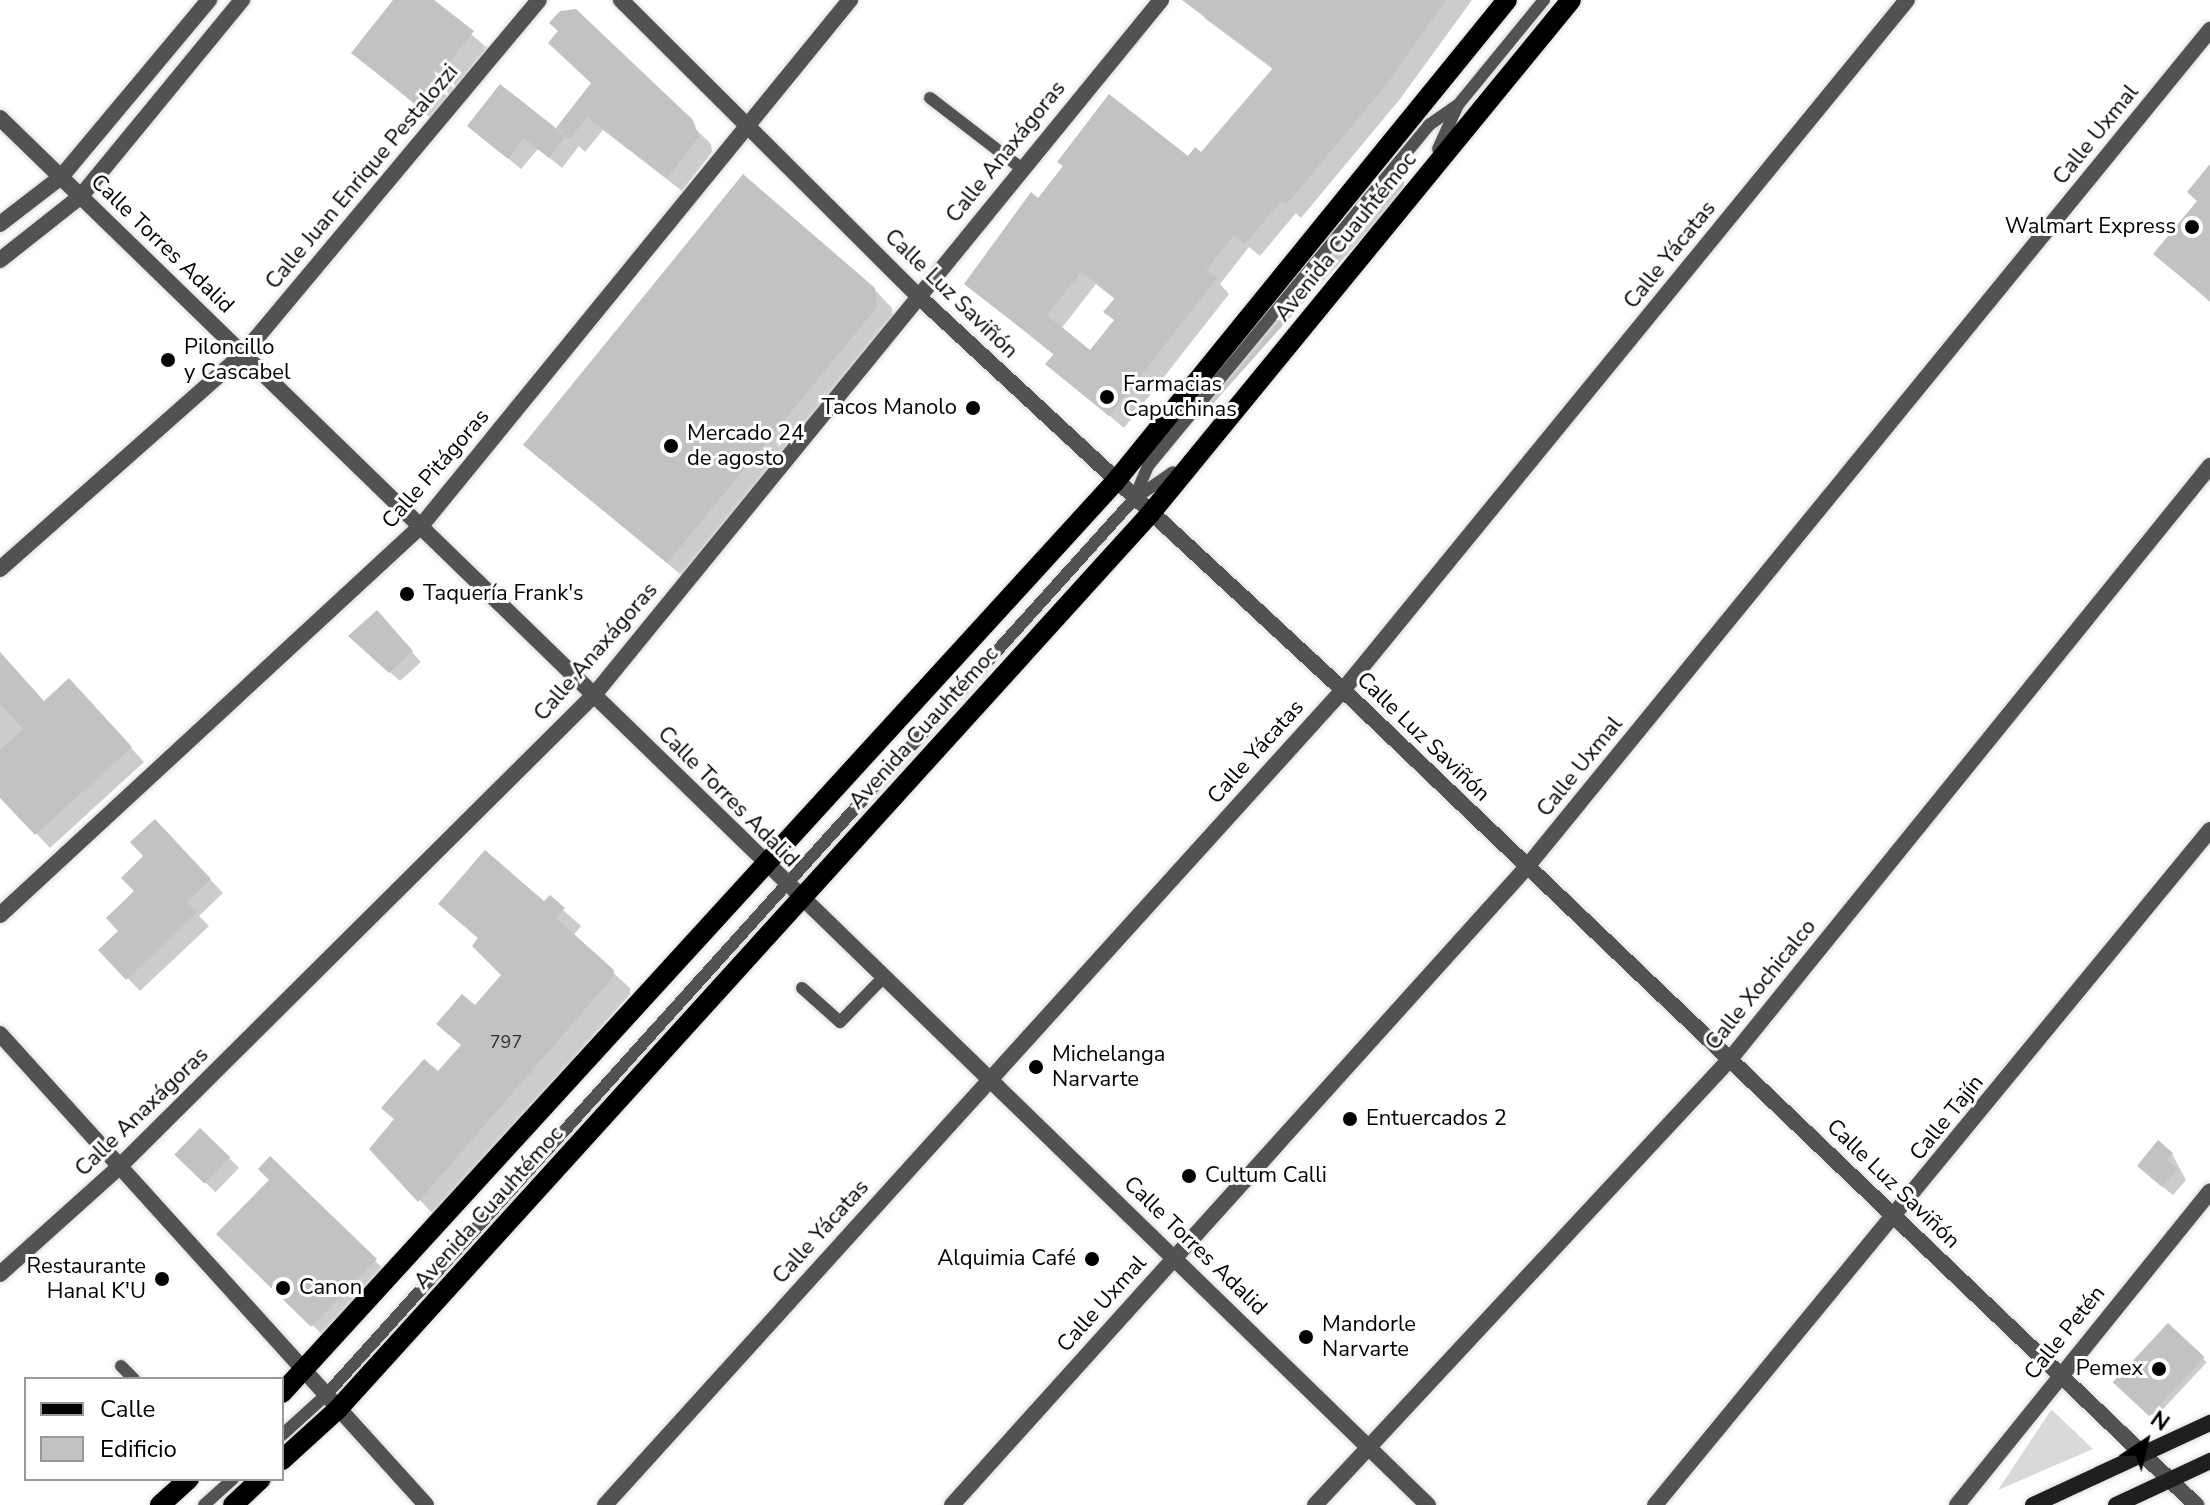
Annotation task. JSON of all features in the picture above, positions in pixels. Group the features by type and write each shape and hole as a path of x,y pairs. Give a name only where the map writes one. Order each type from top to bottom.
{"main road":[{"name":"Avenida Cuauhtémoc","path":"284,1391 1115,482 1507,0"},
{"name":"Avenida Cuauhtémoc","path":"284,1458 795,893 1150,514 1571,0"},
{"path":"2033,1505 2210,1423"},
{"path":"2116,1505 2210,1461"},
{"path":"160,1505 187,1481"},
{"path":"233,1505 259,1481"}],"street":[{"path":"0,224 61,177 209,0"},
{"path":"0,260 81,196 242,0"},
{"name":"Calle Juan Enrique Pestalozzi","path":"0,569 243,354 539,0"},
{"name":"Calle Luz Saviñón","path":"621,0 750,123 917,295 1115,482 1343,690 2196,1505"},
{"name":"Calle Pitágoras","path":"0,915 421,526 850,0"},
{"name":"Calle Anaxágoras","path":"0,1274 118,1168 594,695 917,295 1161,0"},
{"name":"Calle Yácatas","path":"605,1505 1343,690 1907,0"},
{"name":"Calle Uxmal","path":"952,1505 1526,868 2210,30"},
{"name":"Calle Torres Adalid","path":"0,118 987,1081 1176,1255 1428,1505"},
{"name":"Calle Xochicalco","path":"1315,1505 1731,1058 2210,466"},
{"name":"Calle Tajín","path":"1655,1505 2210,830"},
{"path":"0,1034 302,1374 426,1505"},
{"name":"Calle Petén","path":"1957,1505 2060,1373 2210,1191"}],"lane":[{"path":"795,893 1134,499 1148,466 1429,125 1458,105 1544,0"},
{"path":"930,98 1021,168"},
{"path":"1134,499 1165,481 1346,262 1446,140 1458,105"},
{"path":"802,988 840,1022 882,979"},
{"path":"121,1366 132,1377"},
{"path":"284,1434 332,1403"},
{"path":"204,1505 231,1481"}],"shaded area":[{"path":"2051,1410 2093,1449 1998,1490"}],"building":[{"path":"393,0 434,0 474,31 416,104 351,53"},
{"path":"1182,0 1446,0 1386,85 1286,205 1281,201 1245,244 1234,235 1206,270 1217,278 1109,416 1045,364 1054,354 964,284 1031,192 1038,198 1063,166 1057,162 1109,94 1188,156 1195,147 1201,152 1273,68","holes":["1081,272 1115,298 1103,312 1114,320 1090,350 1047,315"]},
{"path":"576,9 693,120 699,137 667,178 587,117 570,139 556,128 591,83 548,43 558,31 549,23 560,11"},
{"path":"500,84 566,136 549,158 524,138 508,159 467,126"},
{"name":"Walmart Express","path":"2210,164 2210,301 2153,254 2197,201 2187,192"},
{"path":"743,174 875,288 877,307 667,563 523,445"},
{"path":"1398,177 1405,183 1201,418 1194,412"},
{"path":"377,610 413,651 389,673 348,636"},
{"path":"0,652 44,701 69,678 132,747 35,835 0,798 0,750 23,729 0,704"},
{"path":"155,819 211,879 187,902 197,912 126,980 98,950 118,931 106,918 134,891 121,878 143,856 130,842"},
{"path":"485,850 544,901 550,895 565,908 556,918 614,970 613,977 418,1202 369,1149 394,1119 381,1108 424,1059 438,1071 461,1045 436,1024 462,994 475,1005 501,975 472,946 478,938 438,904"},
{"path":"200,1128 230,1157 205,1184 174,1155"},
{"path":"2158,1140 2173,1153 2167,1160 2178,1169 2162,1187 2137,1166"},
{"path":"270,1156 377,1259 311,1327 216,1234 269,1180 258,1169"},
{"name":"Pemex","path":"2168,1323 2205,1357 2149,1416 2113,1382"}],"place":[{"name":"Walmart Express","path":"2192,227"},
{"name":"Piloncillo y Cascabel","path":"168,360"},
{"name":"Farmacias Capuchinas","path":"1107,397"},
{"name":"Tacos Manolo","path":"973,408"},
{"name":"Mercado 24 de agosto","path":"671,446"},
{"name":"Taquería Frank's","path":"407,594"},
{"name":"Michelanga Narvarte","path":"1036,1067"},
{"name":"Entuercados 2","path":"1350,1119"},
{"name":"Cultum Calli","path":"1189,1176"},
{"name":"Alquimia Café","path":"1092,1259"},
{"name":"Restaurante Hanal K'U","path":"162,1279"},
{"name":"Canon","path":"283,1288"},
{"name":"Mandorle Narvarte","path":"1306,1337"},
{"name":"Pemex","path":"2159,1369"}]}
